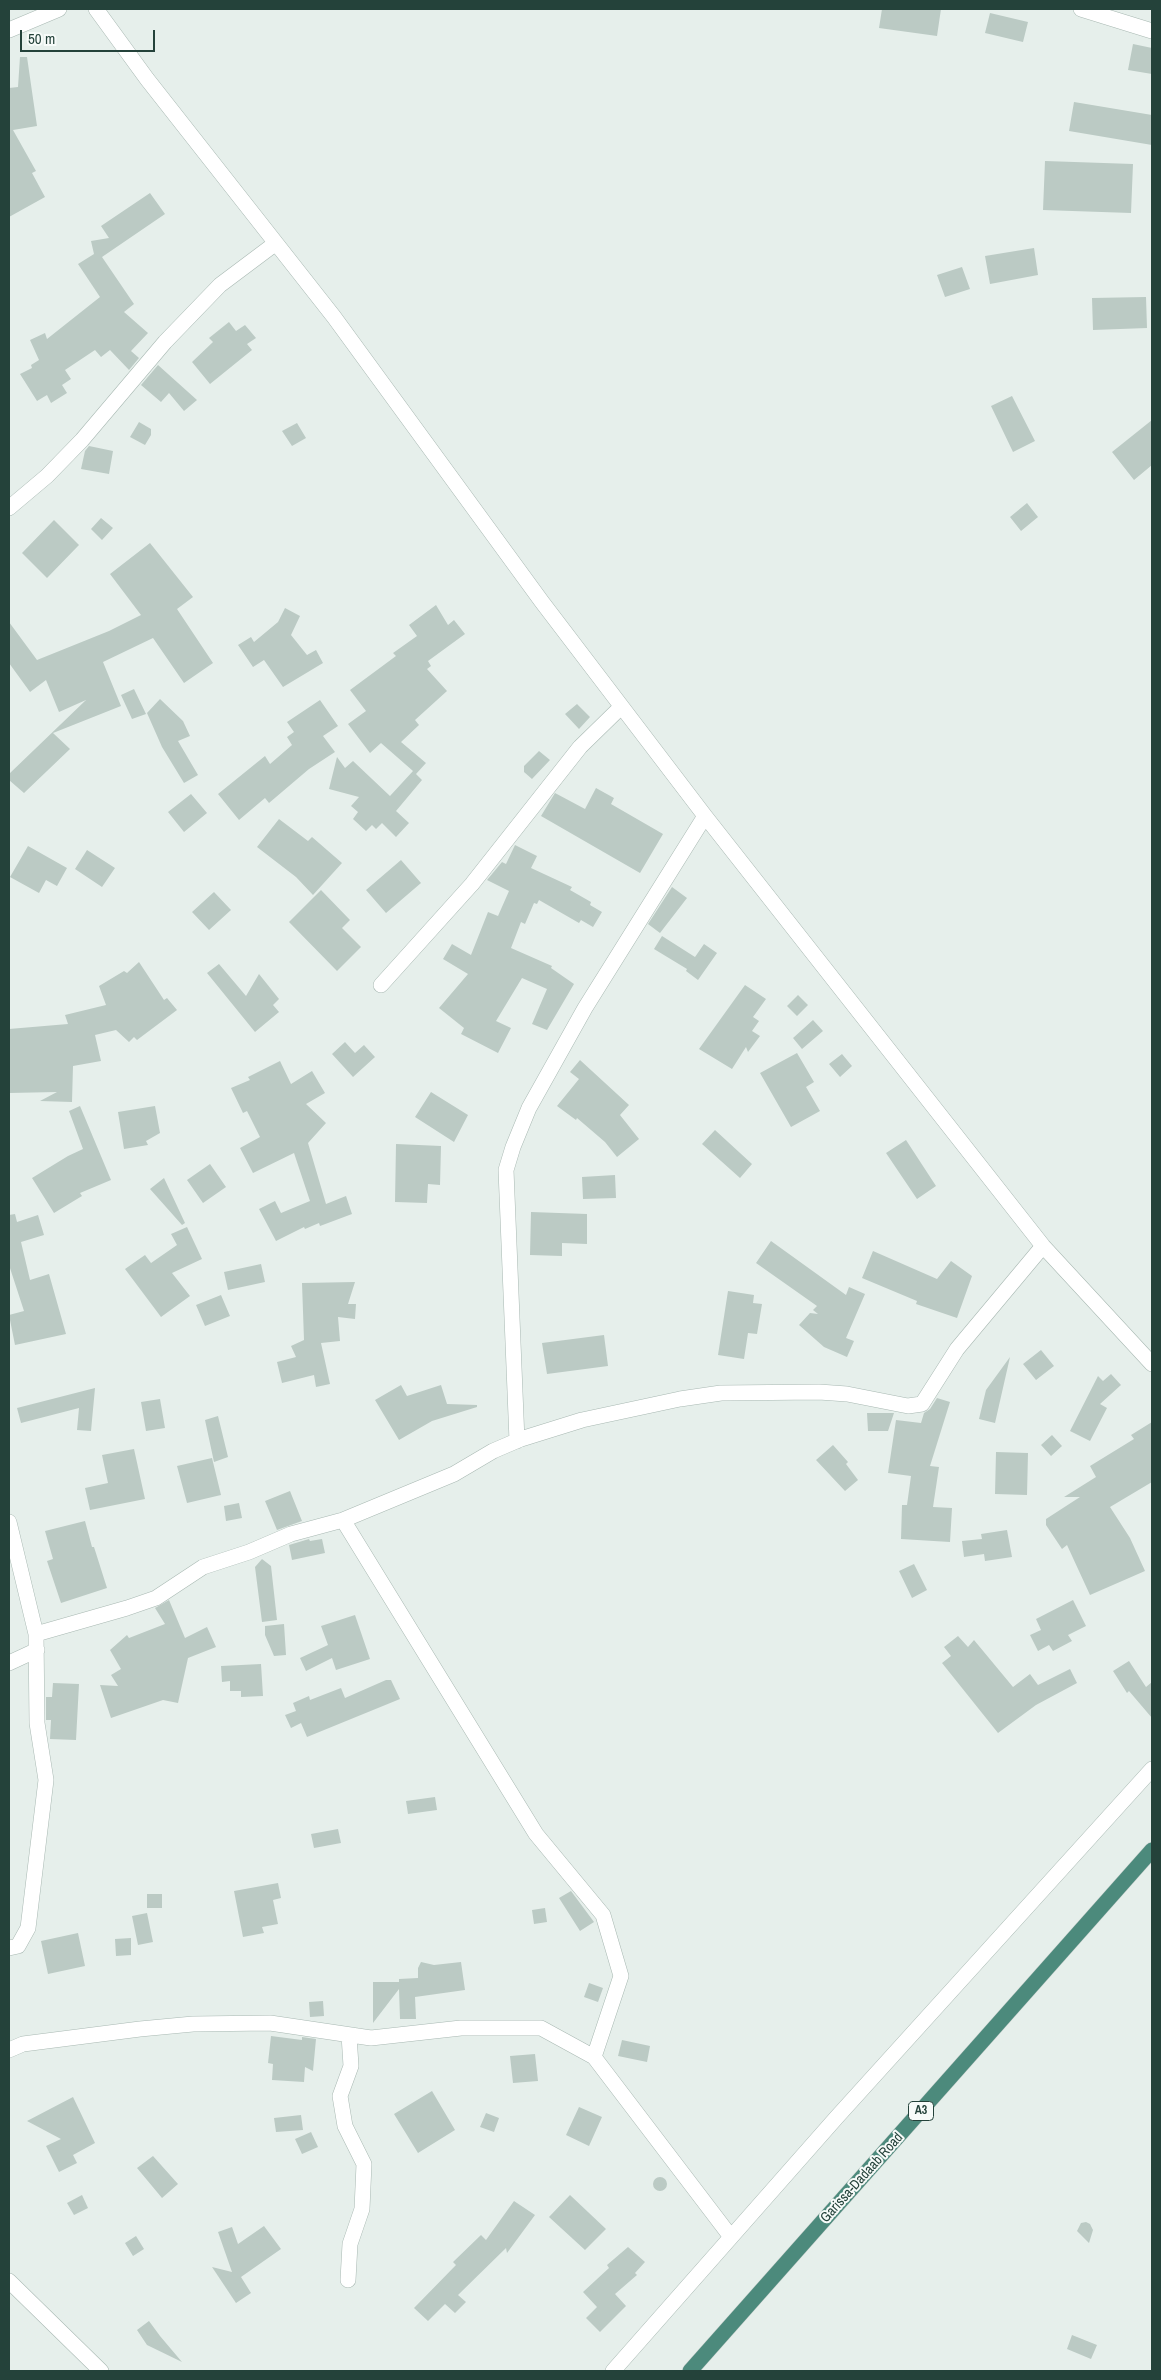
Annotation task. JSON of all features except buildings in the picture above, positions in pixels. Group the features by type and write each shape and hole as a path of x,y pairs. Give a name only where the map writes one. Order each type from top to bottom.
{"highway":[{"name":"Garissa-Dadaab Road","path":"690,2371 1152,1850"}],"street":[{"path":"9,30 59,9"},
{"path":"96,9 147,79 334,317 542,602 705,816 1043,1246 1152,1364"},
{"path":"1081,9 1152,31"},
{"path":"9,508 47,476 82,440 165,342 220,285 276,243"},
{"path":"381,985 472,884 580,747 621,707"},
{"path":"517,1441 506,1170 529,1108 585,1008 705,816"},
{"path":"36,1634 156,1598 203,1567 249,1552 291,1534 343,1520 454,1474 493,1451 517,1441 582,1420 680,1399 721,1393 819,1392 847,1394 908,1406 922,1404 958,1349 1043,1246"},
{"path":"343,1520 536,1834 603,1915 621,1976 594,2057"},
{"path":"9,1522 36,1634 37,1723 46,1780 28,1928 18,1946 9,1948"},
{"path":"9,1663 37,1650"},
{"path":"613,2371 862,2089 1152,1769"},
{"path":"9,2050 23,2044 194,2024 270,2023 371,2038 462,2028 541,2028 594,2057 731,2237"},
{"path":"348,2280 350,2244 362,2209 364,2164 345,2126 340,2096 351,2066 349,2035"},
{"path":"9,2281 101,2371"}]}
